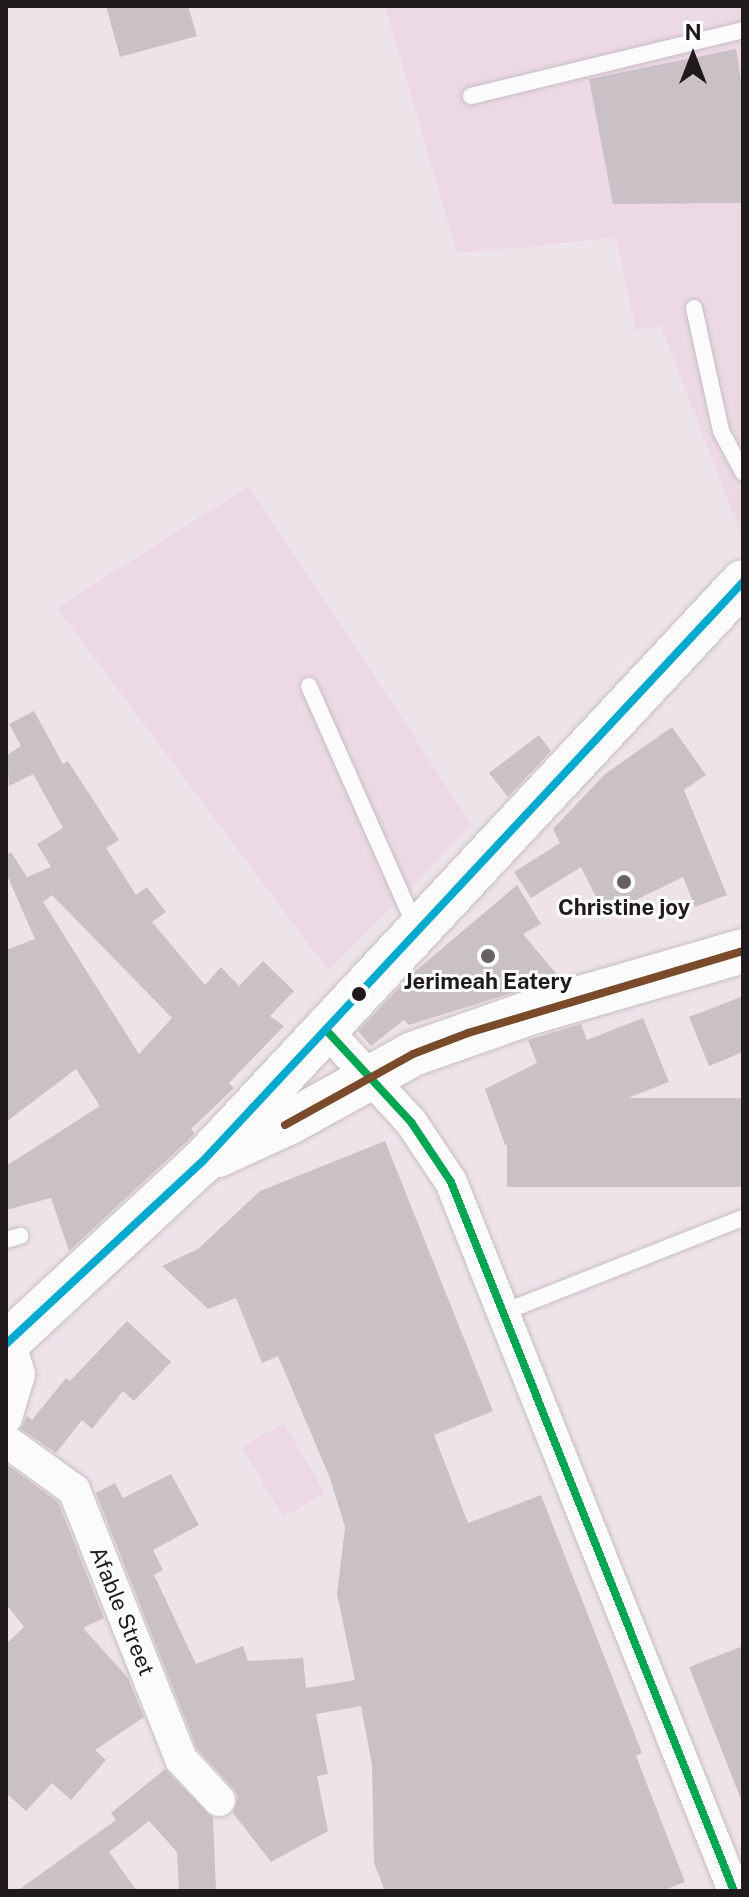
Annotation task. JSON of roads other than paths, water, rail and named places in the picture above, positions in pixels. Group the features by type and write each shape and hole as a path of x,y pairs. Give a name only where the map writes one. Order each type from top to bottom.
{"main road":[{"path":"8,1343 202,1162 743,582"},
{"path":"202,1162 290,1122 370,1076 493,1025 743,951"}],"street":[{"path":"327,1031 418,1131 451,1182 734,1891"},
{"path":"6,1418 19,1374 8,1343"},
{"name":"Afable Street","path":"6,1441 74,1490 181,1759 219,1800"}],"lane":[{"path":"471,96 743,30"},
{"path":"694,308 721,431 743,472"},
{"path":"309,686 418,933"},
{"path":"504,1312 743,1218"}],"place":[{"name":"Christine joy","path":"624,882"},
{"name":"Jerimeah Eatery","path":"488,956"}]}
